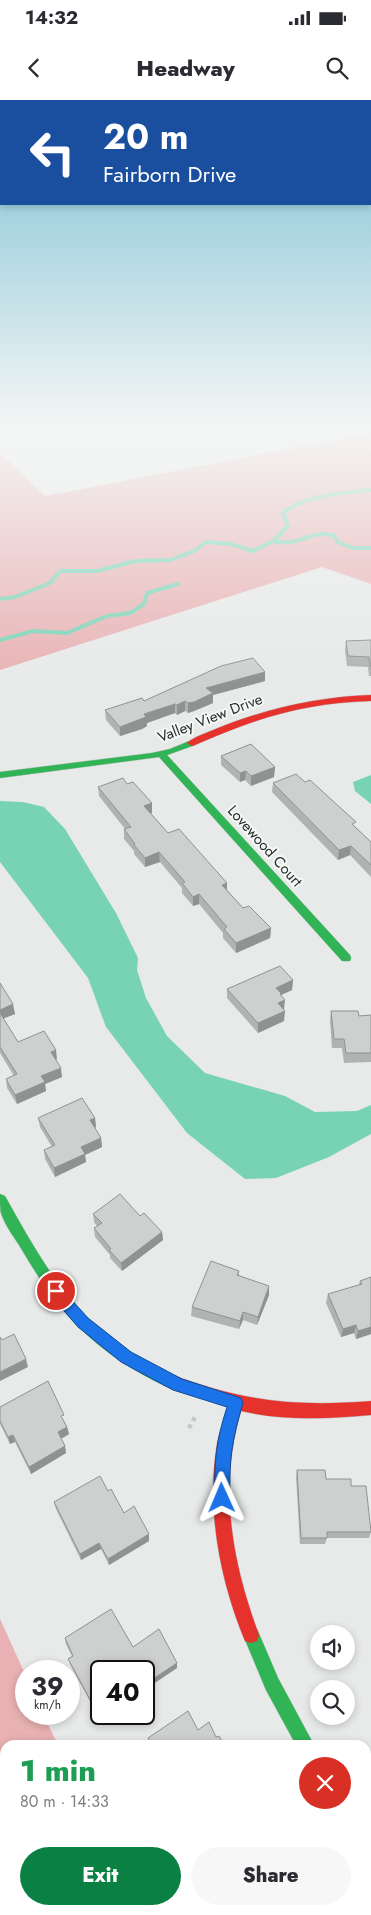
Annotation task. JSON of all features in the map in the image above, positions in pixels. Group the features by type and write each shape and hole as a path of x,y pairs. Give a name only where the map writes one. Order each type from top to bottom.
{"street":[{"name":"Valley View Drive","path":"0,775 161,754 255,716 283,708 336,699 371,698"},
{"name":"Lovewood Court","path":"161,754 346,958"},
{"path":"0,1200 38,1268 64,1303 83,1323 126,1357 152,1372 203,1394 236,1403 298,1412 353,1411 371,1408"},
{"path":"236,1403 225,1436 222,1461 222,1516 229,1563 241,1611 259,1660 302,1740"}],"path":[{"path":"188,1428 196,1416"}],"shaded area":[{"path":"0,514 371,514 371,584 322,567 0,670"},
{"path":"371,775 371,804 355,791 353,782"},
{"path":"0,801 23,802 44,807 65,829 116,913 138,958 137,970 146,998 167,1036 205,1073 285,1096 315,1112 357,1111 371,1105 371,1134 329,1157 276,1178 245,1179 187,1133 106,1027 88,978 0,862"},
{"path":"0,1619 19,1660 15,1660 15,1725 48,1725 56,1740 0,1740"}],"building":[{"path":"371,640 371,666 369,657 348,656 346,641"},
{"path":"253,658 265,672 206,688 213,693 194,702 188,703 185,701 144,714 146,717 120,727 105,710 142,698 144,701 221,666"},
{"path":"251,744 275,767 251,776 246,771 240,773 221,756"},
{"path":"296,774 305,782 310,780 356,822 352,824 371,842 371,865 351,846 339,850 273,783"},
{"path":"123,778 127,784 133,782 152,803 144,806 168,833 179,829 227,883 222,885 243,908 249,906 271,928 236,943 224,929 227,927 199,894 193,897 182,883 185,882 159,852 145,858 124,829 131,827 98,787"},
{"path":"280,966 293,980 276,988 285,1000 278,1003 285,1011 258,1023 227,989"},
{"path":"0,983 13,1004 0,1010"},
{"path":"331,1011 358,1011 359,1016 371,1015 371,1053 346,1053 344,1039 334,1039"},
{"path":"0,1013 18,1042 44,1031 56,1050 51,1052 61,1068 41,1076 45,1082 15,1095 6,1079 17,1074 0,1047"},
{"path":"82,1098 95,1118 90,1120 101,1138 81,1147 85,1154 54,1168 44,1150 55,1145 38,1118"},
{"path":"120,1194 140,1216 144,1213 162,1232 121,1263 109,1250 111,1249 94,1228 102,1223 93,1214"},
{"path":"211,1261 239,1271 237,1275 269,1286 258,1317 243,1312 240,1321 192,1307"},
{"path":"371,1277 371,1327 358,1331 356,1325 343,1329 328,1294 362,1284 360,1281"},
{"path":"14,1334 26,1359 0,1372 0,1337 2,1340"},
{"path":"48,1381 64,1415 61,1416 67,1427 58,1432 65,1446 29,1467 13,1435 8,1437 0,1421 0,1407"},
{"path":"297,1470 325,1470 326,1479 351,1479 351,1486 366,1486 371,1532 327,1532 327,1538 301,1538"},
{"path":"100,1476 108,1491 111,1489 124,1513 134,1506 149,1534 108,1559 99,1543 80,1554 54,1502"},
{"path":"111,1609 133,1647 159,1629 177,1663 155,1678 155,1660 90,1660 90,1699 80,1681 80,1660 69,1660 73,1656 65,1638"},
{"path":"188,1711 198,1730 209,1722 216,1737 219,1736 221,1740 149,1740 148,1738"}],"waterway":[{"path":"273,541 288,526 283,514"},
{"path":"273,541 290,542 319,534 327,534 335,536 337,542 353,548 371,548"},
{"path":"0,599 15,597 50,583 60,571 97,571 135,561 170,560 194,551 206,542 231,544 253,551 273,541"},
{"path":"0,640 33,631 67,633 107,616 130,613 144,604 147,593 178,584"}],"traffic: fast":[{"path":"0,775 152,756 173,751 192,743"},
{"path":"161,754 346,958"},
{"path":"0,1200 49,1282 89,1329 112,1349 139,1366 170,1381"},
{"path":"251,1635 272,1684 302,1740"}],"traffic: jam":[{"path":"192,743 258,716 279,710 322,701 371,698"},
{"path":"170,1381 221,1399 269,1408 293,1411 371,1408"},
{"path":"236,1403 224,1447 221,1494 230,1567 251,1635"}],"route":[{"path":"56,1291 64,1303 83,1323 126,1357 179,1385 236,1403 225,1436 222,1461 222,1498"}]}
